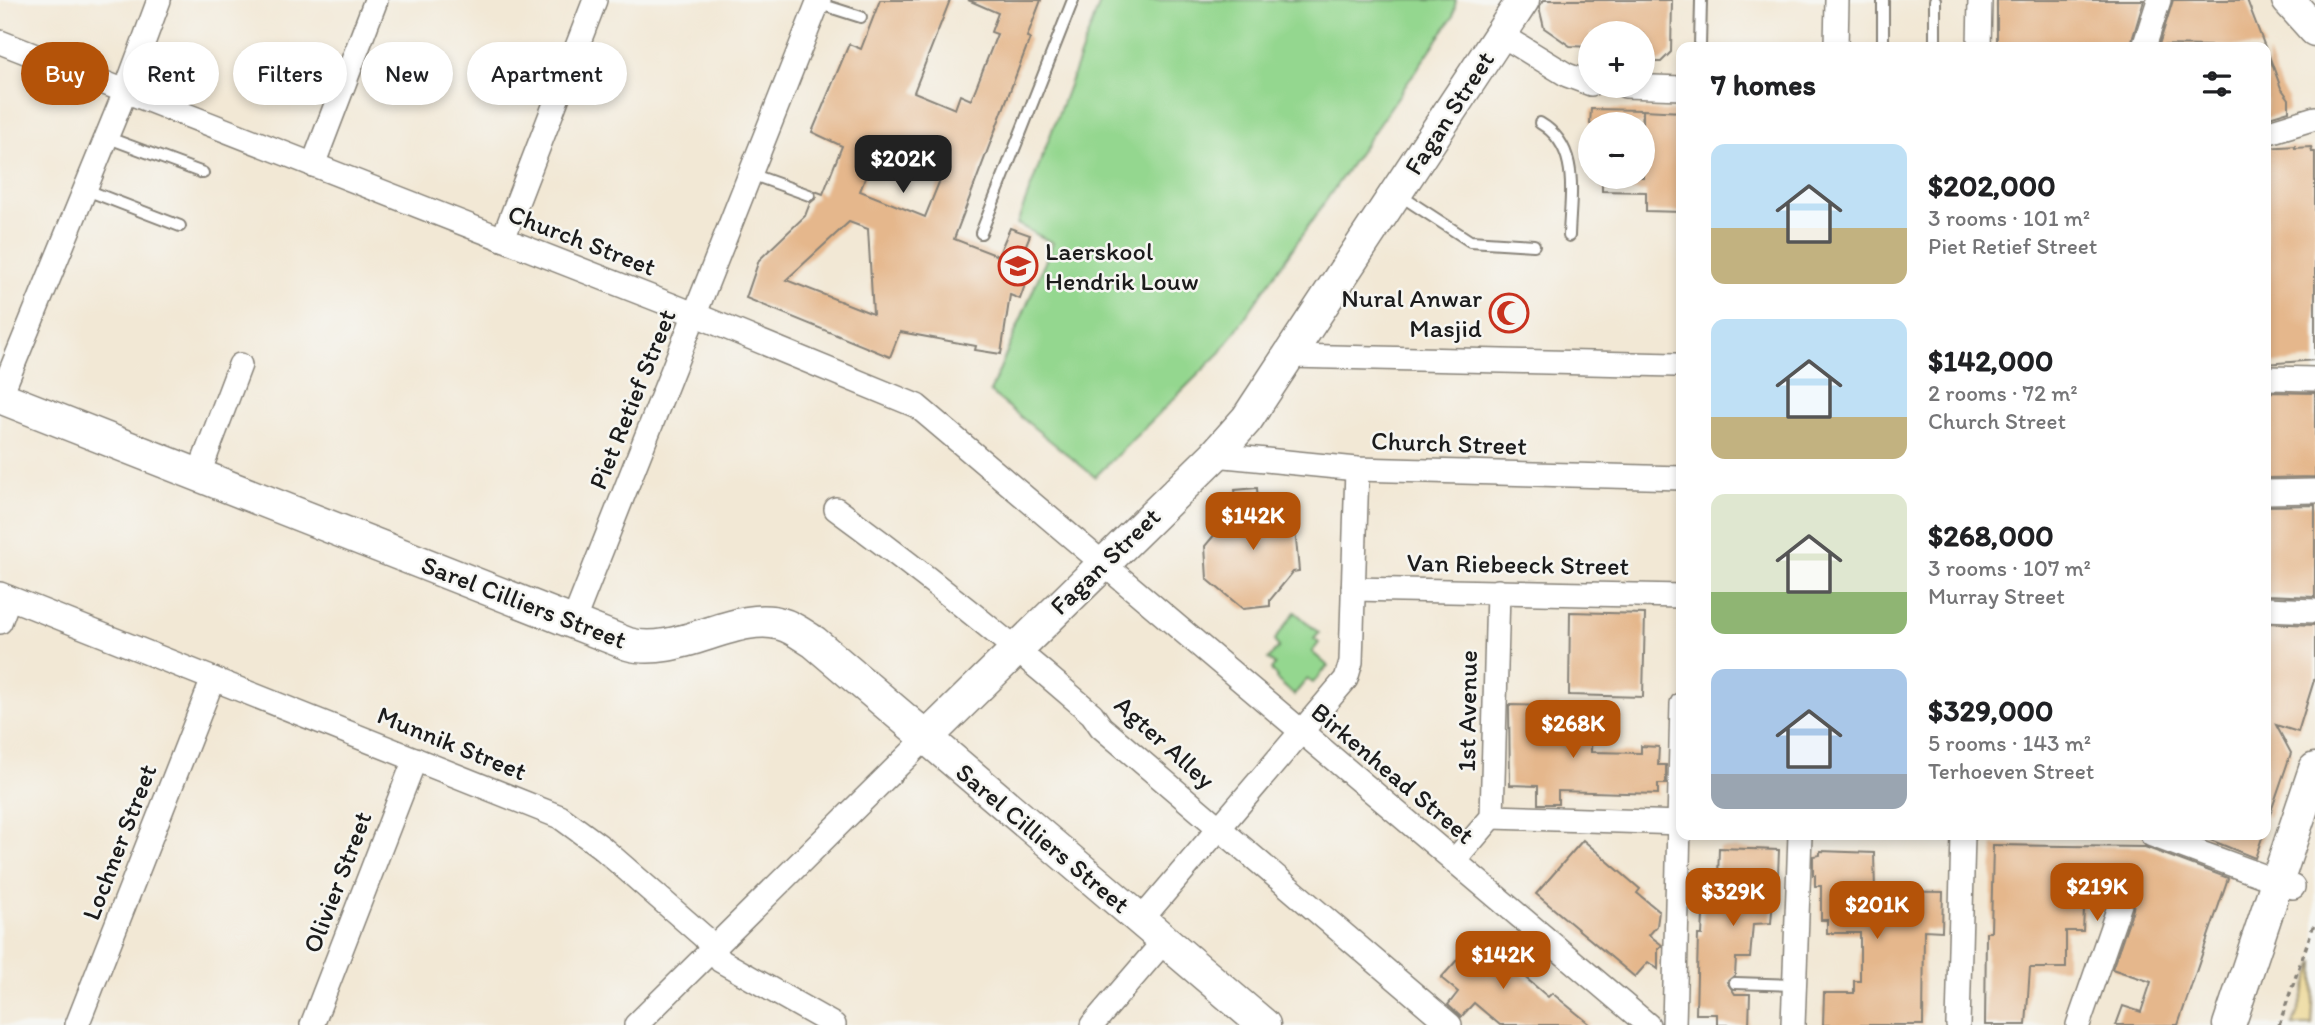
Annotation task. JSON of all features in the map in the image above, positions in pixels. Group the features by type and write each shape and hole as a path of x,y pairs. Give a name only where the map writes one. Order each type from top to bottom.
{"street":[{"path":"143,42 159,0"},
{"path":"313,165 376,0"},
{"path":"503,239 594,0"},
{"name":"Fagan Street","path":"636,1025 1102,563 1215,455 1247,419 1523,0"},
{"path":"1836,42 1837,0"},
{"path":"1979,42 1980,0"},
{"path":"2146,42 2159,0"},
{"path":"2290,0 2315,8"},
{"path":"2290,0 2315,30"},
{"name":"Piet Retief Street","path":"573,622 751,174 812,3"},
{"path":"1500,34 1578,80"},
{"name":"Church Street","path":"0,42 123,91"},
{"path":"1655,87 1676,88"},
{"path":"0,397 123,97"},
{"name":"Church Street","path":"158,105 696,315 917,406 1102,563"},
{"path":"2271,131 2315,118"},
{"path":"1290,356 1675,365"},
{"path":"198,475 240,365"},
{"path":"2271,378 2315,379"},
{"name":"Sarel Cilliers Street","path":"0,397 645,649 660,648 729,628 780,623 814,642 1264,1025"},
{"name":"Church Street","path":"1215,455 1357,468 1676,478"},
{"path":"1092,1025 1219,828 1349,672 1357,468"},
{"path":"2271,492 2315,492"},
{"name":"Agter Alley","path":"836,509 903,556 1016,649 1092,714 1101,727 1450,1025"},
{"name":"Birkenhead Street","path":"1102,563 1648,1025"},
{"name":"Van Riebeeck Street","path":"1353,589 1676,596"},
{"name":"1st Avenue","path":"1492,817 1498,590"},
{"path":"0,622 5,596"},
{"name":"Munnik Street","path":"5,596 560,817 611,856 704,937 721,961 834,1025"},
{"path":"2271,609 2315,611"},
{"name":"Lochner Street","path":"77,1025 213,679"},
{"name":"Olivier Street","path":"312,1025 415,759"},
{"path":"2245,1025 2315,769"},
{"path":"1454,860 1492,817 1676,823"},
{"path":"2229,1025 2284,884 2315,822"},
{"path":"1674,1025 1679,840"},
{"path":"1793,1025 1800,840"},
{"path":"1958,1025 1963,840"},
{"path":"2165,840 2284,884"},
{"path":"2078,1025 2120,904"}],"lane":[{"path":"981,233 1073,0"},
{"path":"1700,42 1701,0"},
{"path":"1883,0 1883,42"},
{"path":"1935,42 1936,0"},
{"path":"812,3 861,17"},
{"path":"1540,123 1558,136 1571,167 1569,236"},
{"path":"106,137 203,173"},
{"path":"751,174 809,195"},
{"path":"84,189 180,226"},
{"path":"1396,193 1470,241 1534,245"},
{"path":"1735,983 1794,985"}],"path":[{"path":"2279,1025 2315,921"}],"green space":[{"path":"1101,0 1456,0 1453,17 1221,352 1095,477 990,392 1053,243 1017,224"},
{"path":"1295,612 1319,633 1314,639 1319,643 1312,652 1328,666 1313,683 1307,679 1294,695 1276,679 1271,670 1275,665 1268,659 1279,647 1274,641"}],"sand":[{"path":"2315,961 2312,1025 2293,1025"}],"building":[{"path":"880,0 950,0 914,92 955,109 960,95 971,100 997,34 991,32 998,13 968,0 1041,0 1027,37 1030,38 954,239 998,256 1010,228 1030,235 1014,274 1027,279 1020,299 1010,295 1001,354 975,350 976,346 900,332 890,357 746,298 759,260 805,216 810,203 816,198 815,191 823,194 842,146 812,132 849,44 861,49","holes":["877,149 942,175 925,217 860,191","849,222 868,229 873,314 786,280"]},
{"path":"1544,0 1672,0 1671,52 1661,62 1655,62 1655,21 1578,21 1578,46 1570,46 1544,28 1539,7"},
{"path":"1997,0 2144,0 2131,42 1997,42"},
{"path":"2173,0 2247,0 2263,42 2160,42"},
{"path":"2271,61 2281,88 2289,99 2289,111 2271,116"},
{"path":"1591,109 1643,110 1643,112 1591,112"},
{"path":"1643,110 1676,112 1676,212 1646,211 1646,192 1602,191 1655,189 1655,112"},
{"path":"2311,147 2312,152 2315,152 2315,360 2271,364 2271,148"},
{"path":"2271,392 2315,393 2315,477 2271,478"},
{"path":"1257,488 1259,515 1273,500 1294,519 1299,571 1293,572 1270,600 1270,606 1243,609 1207,579 1205,546 1237,508 1235,490"},
{"path":"2315,505 2315,597 2271,595 2271,506"},
{"path":"1570,612 1645,614 1643,697 1569,695"},
{"path":"2271,623 2315,625 2315,677 2298,732 2276,725 2291,753 2271,811"},
{"path":"1509,705 1560,706 1559,737 1585,738 1585,743 1591,743 1591,752 1641,753 1641,746 1659,747 1658,765 1666,765 1666,784 1658,784 1658,794 1558,791 1558,804 1538,804 1538,786 1510,785"},
{"path":"1583,840 1640,889 1637,893 1659,911 1657,926 1649,935 1662,945 1658,949 1658,969 1648,962 1635,977 1536,894"},
{"path":"2210,840 2261,840 2255,858"},
{"path":"1993,845 2145,847 2228,878 2178,1025 2116,1025 2123,1006 2141,1012 2151,982 2112,969 2133,909 2135,889 2085,887 2083,931 2066,931 2066,968 2030,968 2026,1025 1985,1025 1986,932 1991,932"},
{"path":"1719,848 1779,850 1777,899 1773,899 1771,923 1753,924 1750,958 1736,958 1735,975 1727,982 1735,994 1750,994 1749,1025 1717,1025 1717,1014 1696,1014 1698,935 1702,935 1705,877 1718,878"},
{"path":"1820,851 1874,853 1875,891 1943,892 1942,931 1924,930 1923,1025 1823,1025 1824,993 1854,993 1854,981 1860,981 1860,933 1827,933 1827,920 1821,920 1821,886 1815,886 1813,875 1813,856 1820,855"},
{"path":"1481,933 1506,961 1548,997 1552,993 1591,1025 1500,1025 1474,1003 1461,1017 1448,1005 1458,992 1441,978"}],"place":[{"name":"Laerskool Hendrik Louw","path":"1018,266"},
{"name":"Nural Anwar Masjid","path":"1509,313"}]}
